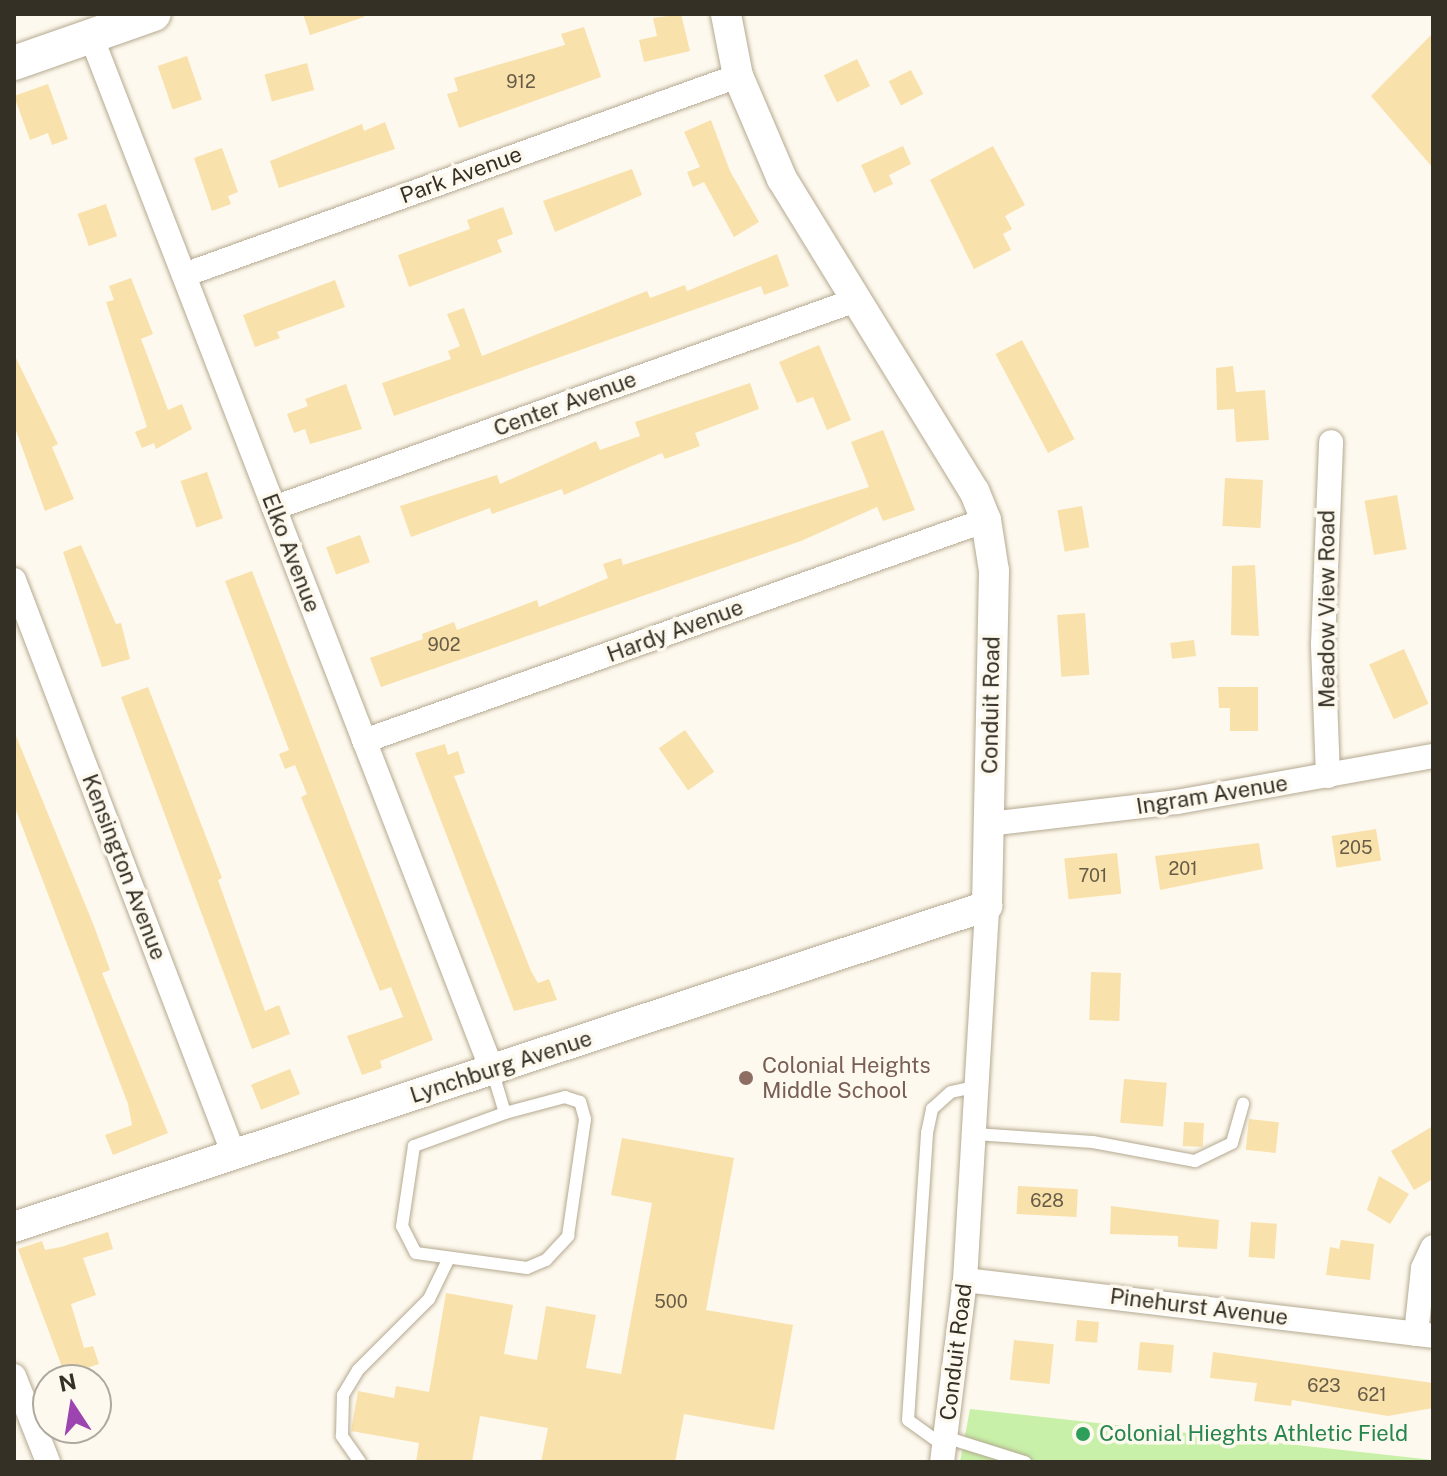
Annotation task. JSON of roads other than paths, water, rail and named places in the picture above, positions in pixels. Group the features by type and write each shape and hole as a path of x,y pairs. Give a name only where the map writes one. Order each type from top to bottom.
{"main road":[{"path":"14,63 154,14"}],"street":[{"name":"Conduit Road","path":"726,14 738,76 782,179 974,491 986,520 994,571 987,906 979,1086 965,1280 944,1448"},
{"name":"Elko Avenue","path":"91,36 492,1070"},
{"name":"Park Avenue","path":"184,275 738,76"},
{"name":"Center Avenue","path":"274,508 856,300"},
{"name":"Meadow View Road","path":"1328,776 1323,644 1331,442"},
{"name":"Hardy Avenue","path":"364,741 986,520"},
{"name":"Kensington Avenue","path":"14,580 234,1155"},
{"name":"Ingram Avenue","path":"989,824 1057,820 1433,756"},
{"name":"Lynchburg Avenue","path":"14,1227 987,906"},
{"path":"1424,1335 1423,1268 1433,1247"},
{"name":"Pinehurst Avenue","path":"965,1280 1424,1335"},
{"path":"14,1376 48,1462"}],"lane":[{"path":"492,1070 505,1113"},
{"path":"979,1086 951,1092 932,1109 927,1133 908,1420 944,1448 1025,1462"},
{"path":"565,1097 580,1102 585,1119 568,1236 546,1260 527,1268 416,1253 403,1237 414,1146 505,1113 565,1097"},
{"path":"975,1134 1093,1142 1195,1161 1232,1143 1243,1104"},
{"path":"360,1462 342,1436 343,1395 358,1370 429,1299 449,1258"}],"place":[{"name":"Colonial Heights Middle School","path":"746,1078"},
{"name":"Colonial Hieghts Athletic Field","path":"1083,1434"}]}
